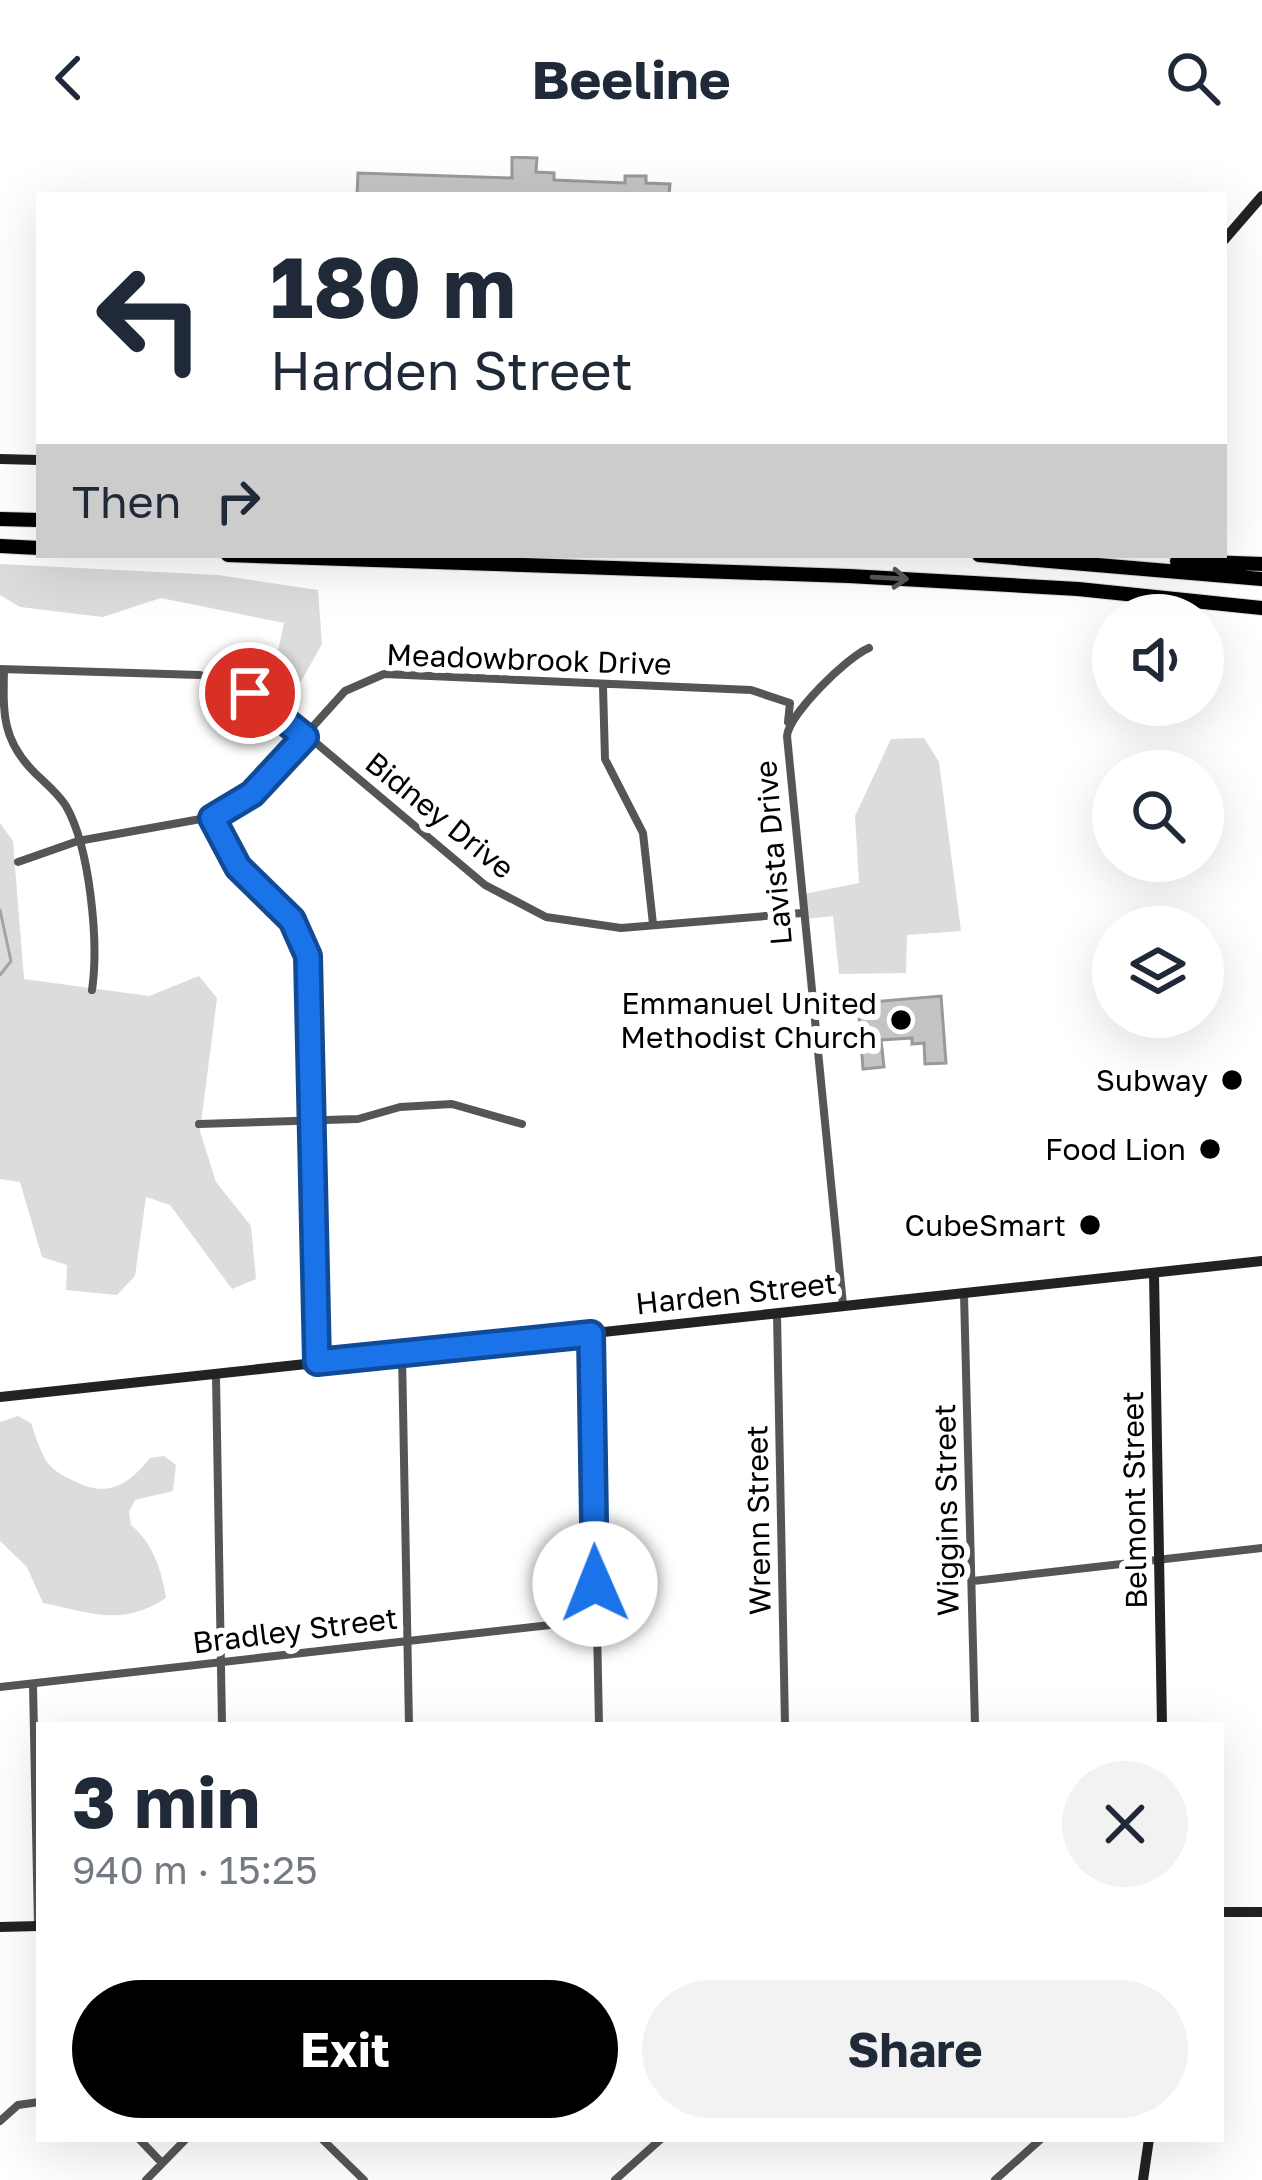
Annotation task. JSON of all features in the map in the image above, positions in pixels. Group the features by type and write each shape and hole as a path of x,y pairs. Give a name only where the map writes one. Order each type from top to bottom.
{"highway":[{"path":"0,519 36,520"},
{"path":"0,546 36,548"},
{"path":"315,558 923,579 1262,608"},
{"path":"1025,558 1262,579"},
{"path":"1040,559 1262,563"}],"main road":[{"path":"1227,237 1262,196"},
{"path":"0,459 36,460"},
{"name":"Harden Street","path":"0,1397 1262,1261"},
{"name":"Belmont Street","path":"1154,1274 1162,1722"},
{"path":"1224,1912 1262,1912"},
{"path":"0,1927 36,1926"},
{"path":"1143,2180 1149,2142"}],"street":[{"name":"Lavista Drive","path":"843,1305 802,913 788,722 839,668 869,648"},
{"name":"Bidney Drive","path":"2,669 208,676 250,693 508,901 578,925 802,913"},
{"path":"2,669 7,737 19,757 61,799 78,841 94,938 92,990"},
{"name":"Meadowbrook Drive","path":"18,862 78,841 212,818 252,794 346,692 384,674 765,692 790,703 788,722"},
{"path":"603,687 604,759 643,833 653,924"},
{"path":"212,818 228,854 283,908 303,940 311,971 317,1362"},
{"path":"199,1124 312,1122 452,1104 522,1124"},
{"name":"Wiggins Street","path":"964,1294 975,1722"},
{"name":"Wrenn Street","path":"777,1315 785,1722"},
{"path":"591,1334 598,1722"},
{"path":"401,1354 409,1722"},
{"path":"216,1375 222,1722"},
{"path":"973,1581 1262,1548"},
{"name":"Bradley Street","path":"0,1687 595,1620"},
{"path":"33,1684 36,1829"},
{"path":"0,2121 18,2105 36,2102"},
{"path":"142,2142 162,2163"},
{"path":"146,2180 183,2142"},
{"path":"325,2142 364,2180"},
{"path":"615,2180 658,2142"},
{"path":"995,2180 1038,2142"}],"shaded area":[{"path":"0,564 218,575 318,590 322,644 295,692 272,678 284,623 161,598 103,617 20,607 0,595"},
{"path":"924,738 939,762 961,931 907,935 906,973 839,974 833,916 805,919 804,894 859,883 855,816 891,739"},
{"path":"0,823 13,841 24,979 149,996 199,976 217,998 200,1131 216,1182 251,1226 256,1279 232,1289 170,1205 146,1197 135,1276 117,1295 66,1290 67,1265 42,1257 20,1182 0,1179"},
{"path":"18,1416 31,1423 51,1467 88,1487 118,1486 150,1458 164,1456 176,1465 173,1491 135,1500 129,1512 131,1525 155,1558 166,1598 120,1615 43,1603 27,1567 0,1541 0,1422"}],"building":[{"path":"512,157 537,158 536,172 554,173 554,180 625,183 625,176 646,176 646,183 670,184 669,192 357,192 358,173 512,178"},
{"name":"Emmanuel United Methodist Church","path":"941,996 946,1063 925,1064 924,1043 912,1044 912,1038 881,1040 884,1067 863,1069 858,1003"}],"waterway":[{"path":"0,910 11,961 0,975"}],"place":[{"name":"Emmanuel United Methodist Church","path":"901,1020"},
{"name":"Subway","path":"1232,1080"},
{"name":"Food Lion","path":"1210,1149"},
{"name":"CubeSmart","path":"1090,1225"}],"route":[{"path":"250,693 305,737 252,794 212,818 238,867 292,920 311,971 317,1362 591,1334 595,1584"}]}
